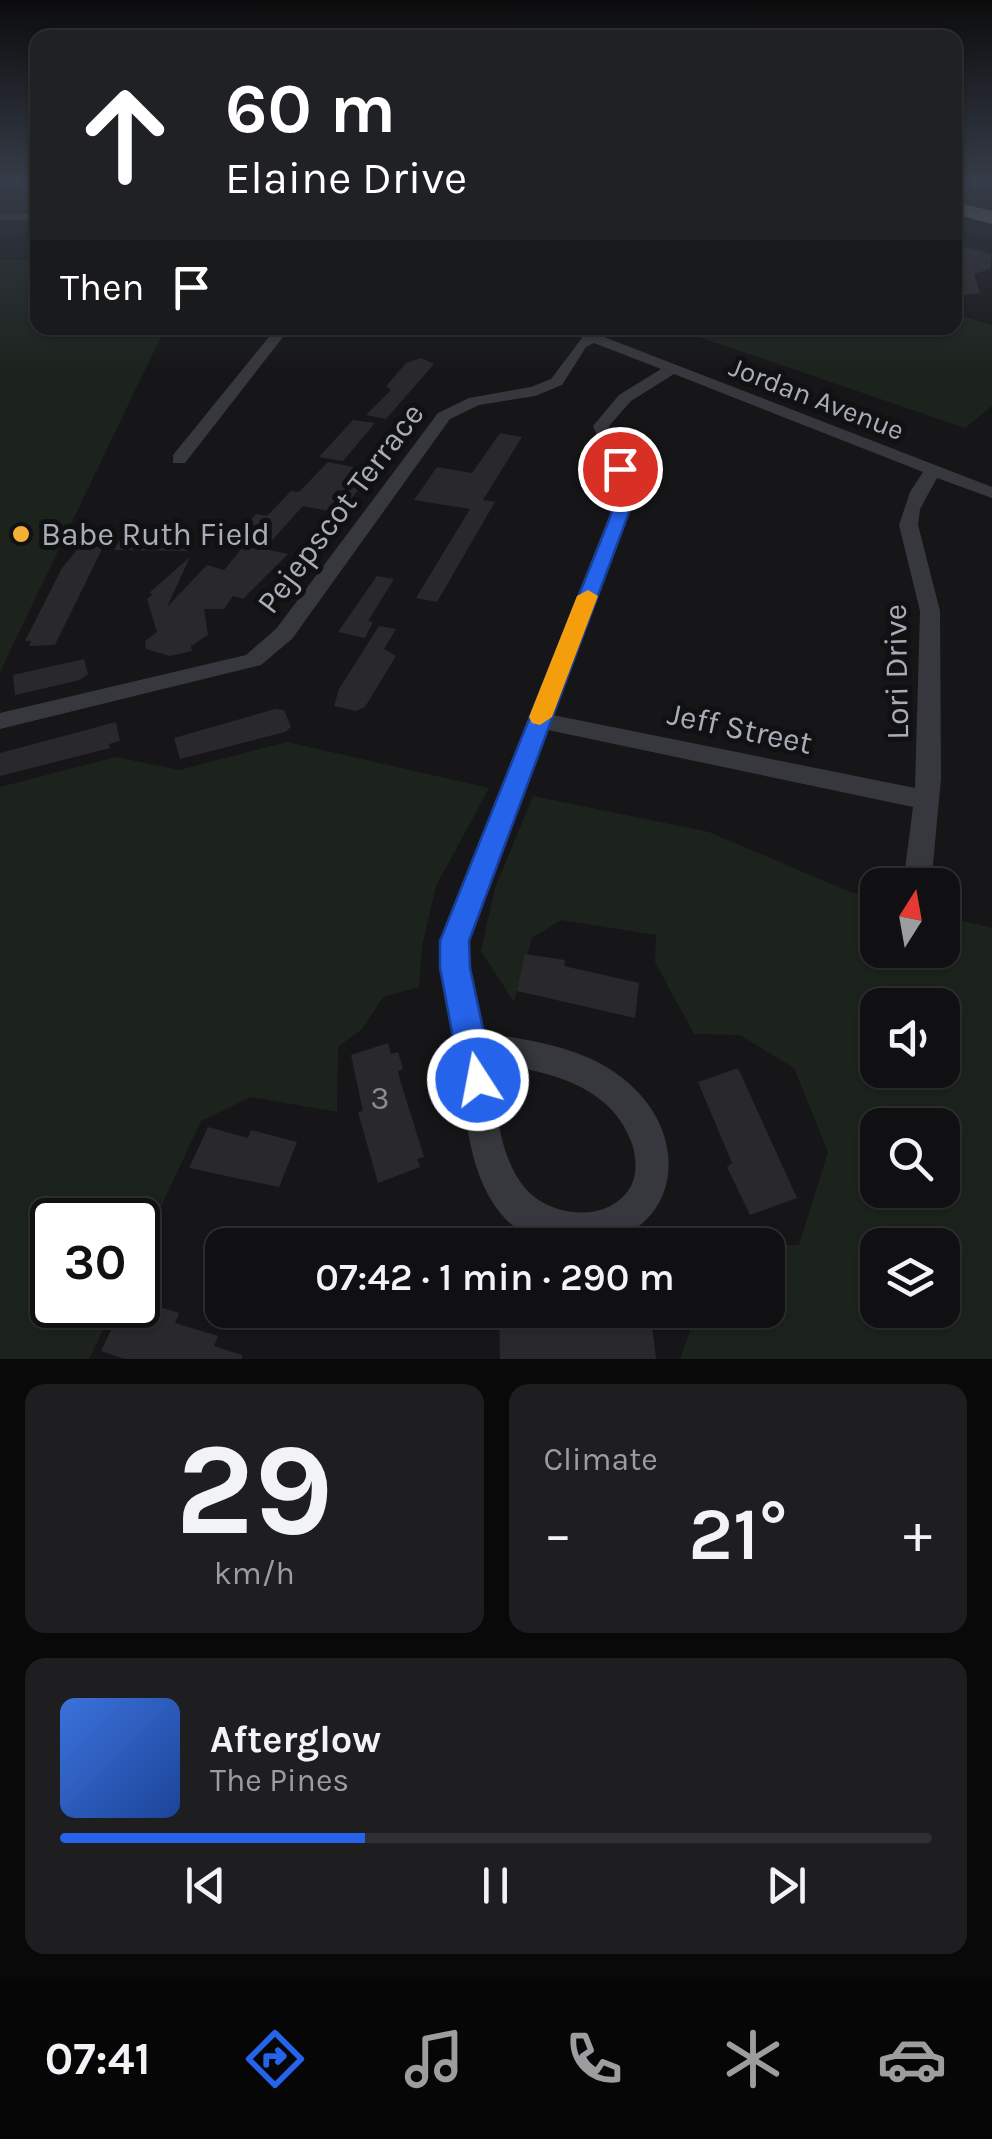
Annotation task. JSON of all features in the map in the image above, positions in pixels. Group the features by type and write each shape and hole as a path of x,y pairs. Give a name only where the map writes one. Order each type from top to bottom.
{"street":[{"path":"179,459 277,335"},
{"name":"Pejepscot Terrace","path":"0,721 253,660 284,634 444,416 475,401 536,391 557,382 578,348 597,335"},
{"name":"Jordan Avenue","path":"607,335 672,369 992,493"},
{"path":"472,1046 572,1069 596,1077 616,1092 634,1112 648,1138 654,1171 640,1202 616,1222 588,1230 560,1229 534,1220 513,1202 498,1177 455,968 454,941 625,499 624,478 601,426 625,398 672,369"},
{"name":"Lori Drive","path":"919,868 926,800 930,611 928,585 906,525 918,487 933,470"},
{"name":"Jeff Street","path":"539,720 926,800"}],"shaded area":[{"path":"0,260 30,260 30,335 162,335 0,672"},
{"path":"962,316 992,325 992,406 965,428 693,335 962,335"},
{"path":"287,742 489,788 436,886 422,946 419,987 383,997 362,1029 338,1047 337,1112 251,1097 201,1121 160,1209 160,1198 30,1198 30,1328 104,1328 89,1359 0,1359 0,787 116,757 179,770"},
{"path":"533,796 709,832 860,895 860,968 960,968 960,920 992,928 992,1359 680,1359 691,1328 785,1328 785,1245 799,1245 828,1152 794,1068 740,1035 694,1034 655,962 656,935 561,920 532,938 514,1002 481,951 495,888"}],"building":[{"path":"962,246 992,254 990,269 974,274 980,293 962,295"},
{"path":"421,358 434,364 386,419 366,415 391,390 386,386 406,363"},
{"path":"353,420 375,423 343,461 319,457"},
{"path":"500,433 522,437 483,500 495,502 437,602 416,598 470,509 414,500 437,467 472,473"},
{"path":"328,462 374,471 339,513 303,506 264,549 288,554 243,599 233,596 224,609 204,609 208,635 191,646 192,651 170,656 146,649 145,641 157,632 147,599 153,594 149,593 190,557 167,607 207,565 224,570 253,535 239,532 256,514 267,516 291,491 299,492"},
{"path":"123,534 193,535 187,551 114,550"},
{"path":"85,540 106,541 55,645 29,646 31,641 25,641 62,568"},
{"path":"377,576 394,579 368,621 373,622 365,638 338,632"},
{"path":"379,626 396,629 384,649 396,656 365,707 356,711 334,706 339,689"},
{"path":"84,659 88,674 80,680 15,695 13,675"},
{"path":"275,709 284,710 291,727 285,732 180,759 174,738"},
{"path":"116,722 120,741 109,744 110,748 0,776 0,753"},
{"path":"525,954 565,960 564,966 639,983 635,1018 517,991"},
{"path":"388,1043 391,1054 398,1052 403,1069 398,1071 424,1157 417,1159 420,1167 378,1183 358,1112 363,1111 351,1055"},
{"path":"738,1068 797,1198 750,1215 727,1167 732,1163 698,1082"},
{"path":"208,1127 248,1138 251,1130 297,1142 279,1187 189,1168"},
{"path":"160,1307 179,1313 175,1323 218,1336 214,1346 242,1355 242,1359 125,1359 101,1351 112,1328 160,1328"},
{"path":"499,1328 652,1328 656,1359 500,1359"}],"slow traffic":[{"path":"540,717 588,596"}],"place":[{"name":"Babe Ruth Field","path":"21,534"}],"route":[{"path":"478,1080 455,968 454,941 618,520 626,488 620,469"}]}
